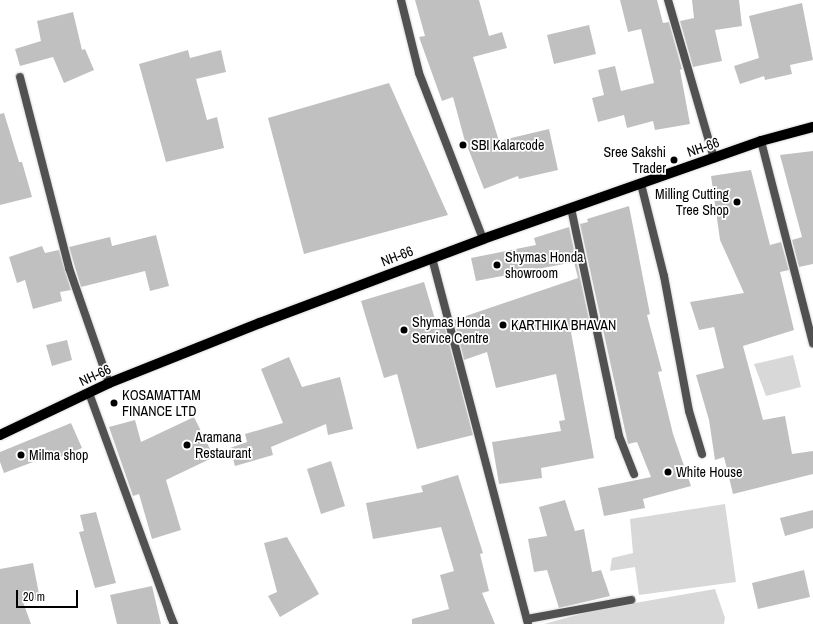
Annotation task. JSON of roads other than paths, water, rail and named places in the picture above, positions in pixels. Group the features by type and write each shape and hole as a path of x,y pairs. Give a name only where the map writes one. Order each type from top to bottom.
{"main road":[{"name":"NH-66","path":"0,435 109,383 432,258 761,141 813,127"}],"street":[{"path":"401,0 419,73 483,240"},
{"path":"668,0 714,158"},
{"path":"20,77 69,268 109,383"},
{"path":"761,141 813,343"},
{"path":"641,184 664,276 689,411 702,454"},
{"path":"571,208 619,436 634,474"},
{"path":"432,258 528,622 632,600"},
{"path":"89,393 172,621"}],"place":[{"name":"SBI Kalarcode","path":"463,145"},
{"name":"Sree Sakshi Trader","path":"674,160"},
{"name":"Milling Cutting Tree Shop","path":"737,202"},
{"name":"Shymas Honda showroom","path":"497,265"},
{"name":"KARTHIKA BHAVAN","path":"503,325"},
{"name":"Shymas Honda Service Centre","path":"404,330"},
{"name":"KOSAMATTAM FINANCE LTD","path":"114,403"},
{"name":"Aramana Restaurant","path":"187,445"},
{"name":"Milma shop","path":"21,455"},
{"name":"White House","path":"668,472"}]}
